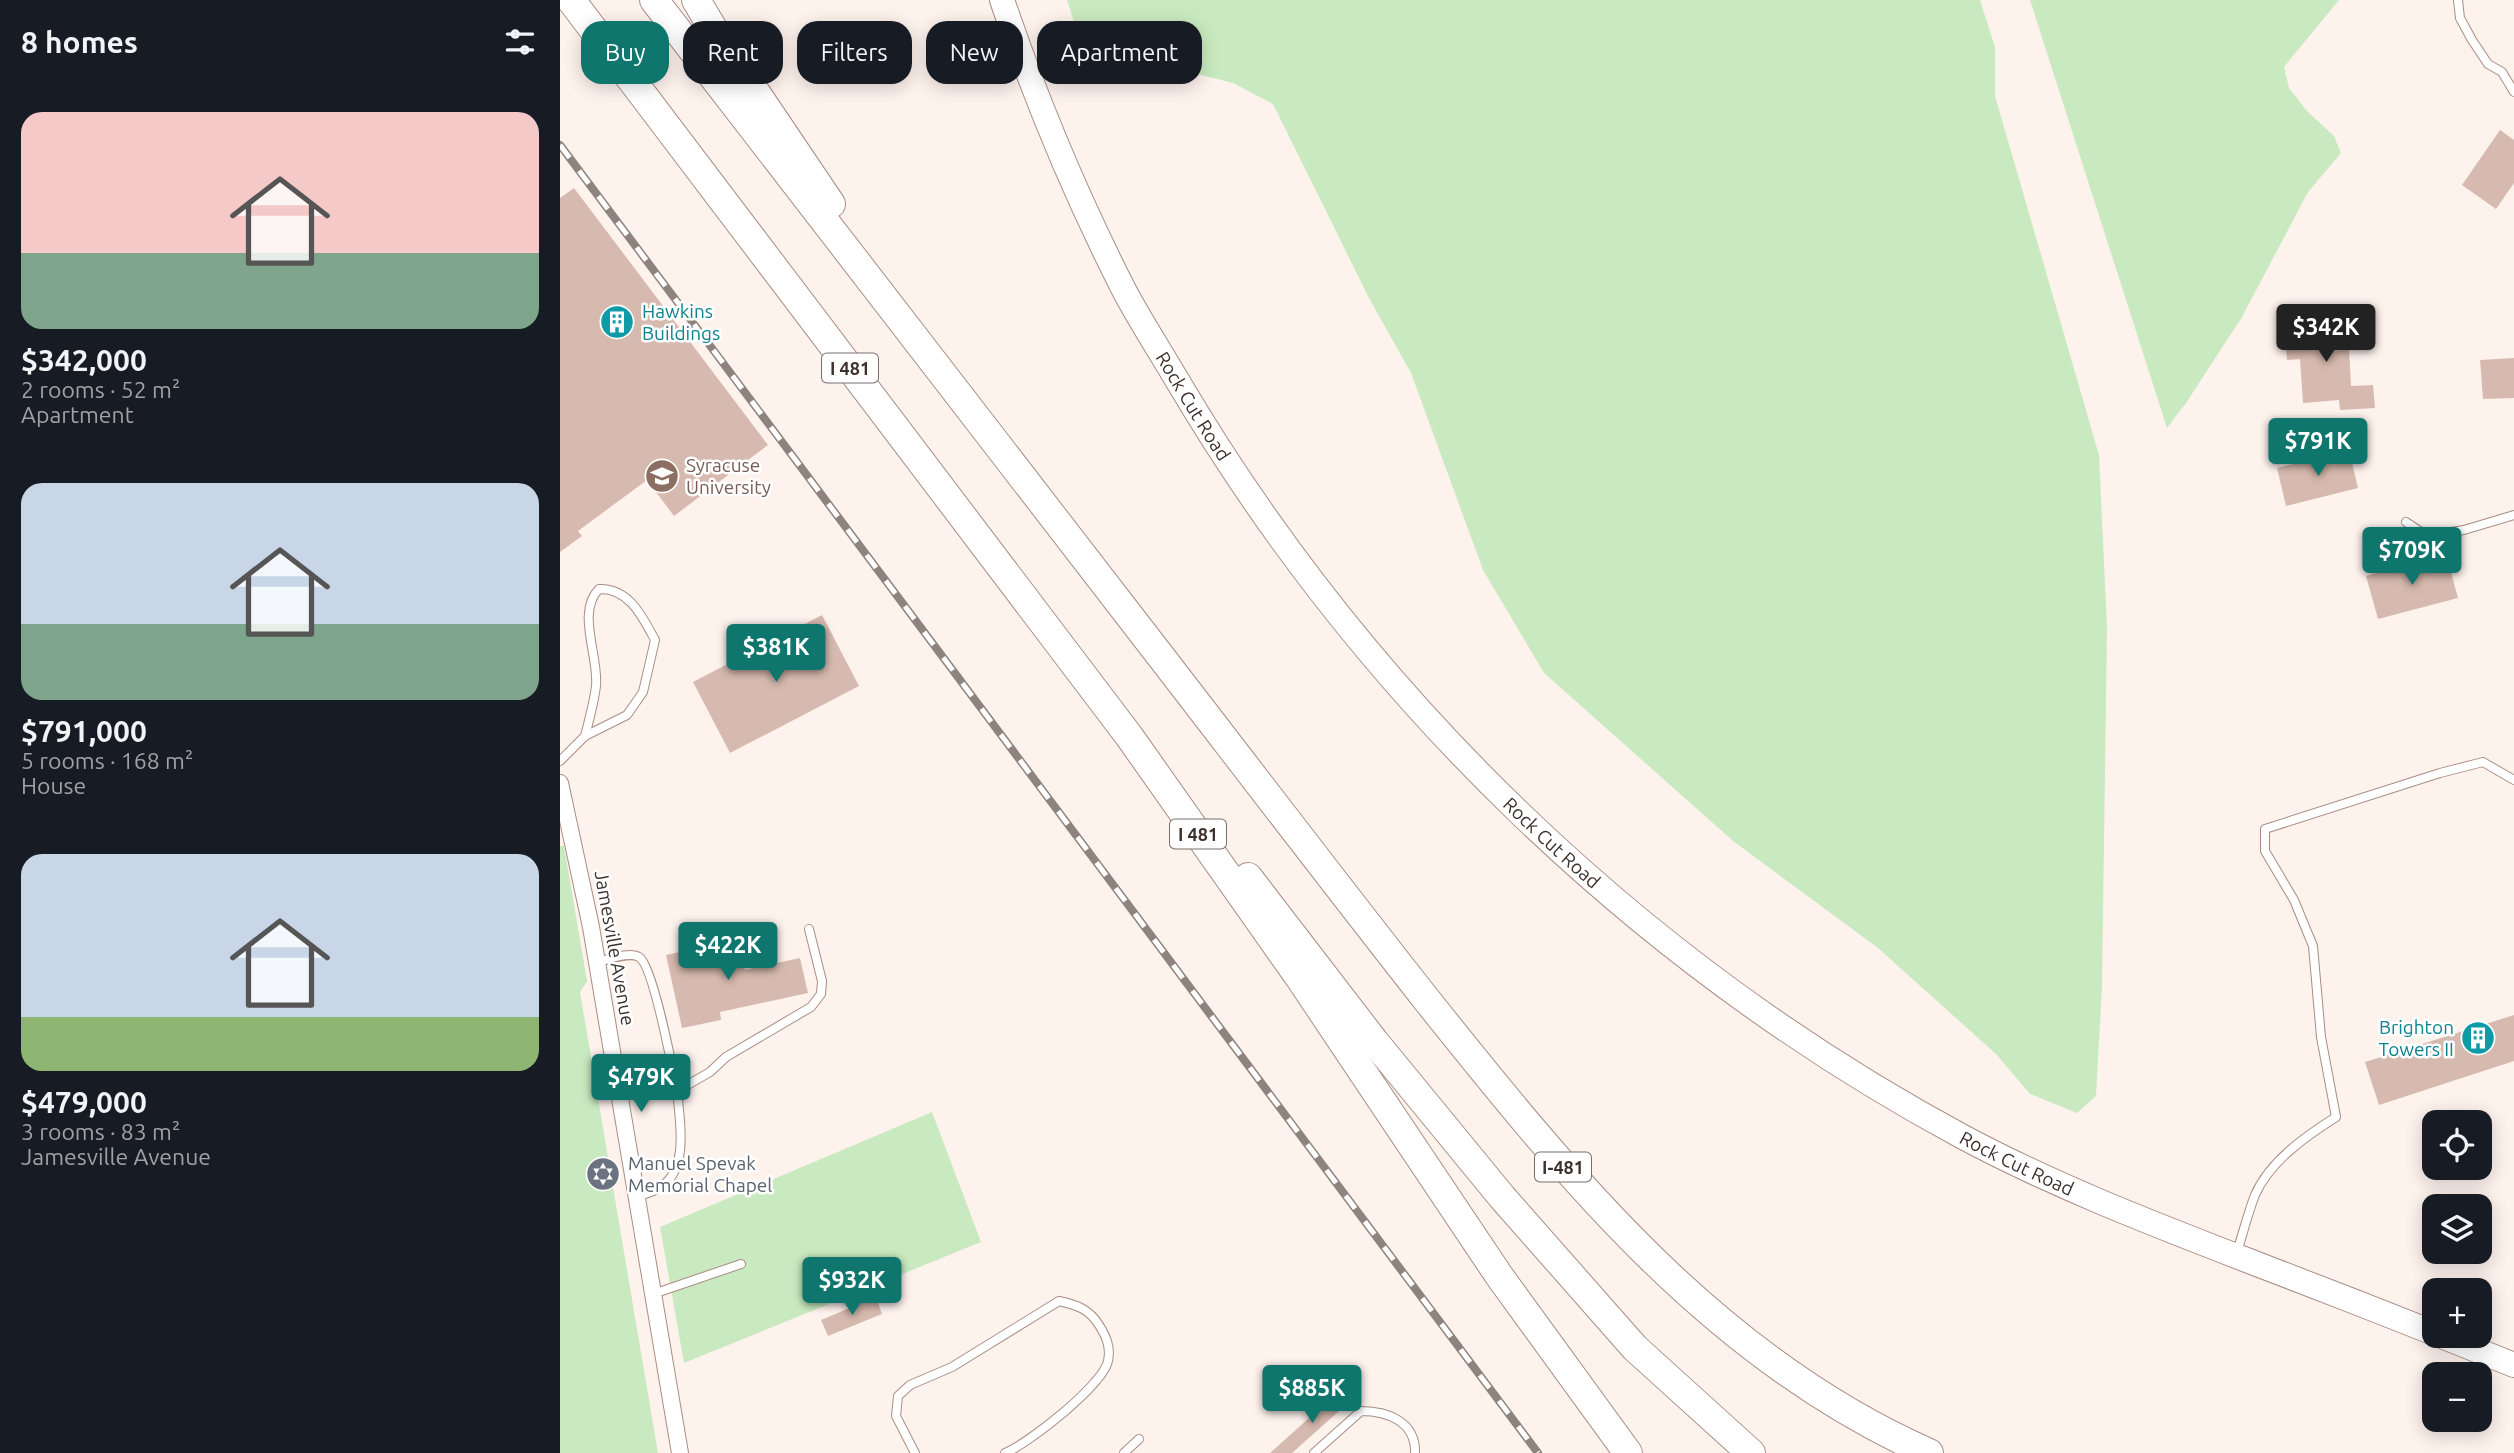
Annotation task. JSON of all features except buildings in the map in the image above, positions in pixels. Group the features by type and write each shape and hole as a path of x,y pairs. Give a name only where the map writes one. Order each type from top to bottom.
{"highway":[{"name":"I 481","path":"571,0 1129,736 1299,977 1500,1277 1628,1453"},
{"path":"654,0 839,243 990,434"},
{"path":"696,0 715,32 990,434"},
{"name":"I-481","path":"990,434 1397,962 1561,1166 1597,1205 1688,1293 1754,1349 1832,1403 1928,1453"},
{"path":"1129,736 1265,897 1374,1041 1502,1197 1635,1348 1751,1453"}],"main road":[{"name":"Rock Cut Road","path":"1002,0 1048,127 1126,293 1209,434 1292,557 1370,654 1442,737 1564,855 1628,911 1767,1016 1888,1094 1966,1139 2112,1209 2422,1328"},
{"name":"Rock Cut Road","path":"2472,1348 2514,1365"}],"street":[{"name":"Jamesville Avenue","path":"560,783 597,962 680,1453"}],"lane":[{"path":"2458,0 2460,18 2472,40 2488,64 2502,72 2514,92"},
{"path":"2406,522 2427,536 2464,530 2514,515"},
{"path":"560,761 585,736 627,715 643,692 655,640 638,608 609,589 599,589 592,596 587,614 596,685 585,736"},
{"path":"2236,1256 2255,1194 2268,1173 2310,1133 2336,1117 2321,1037 2313,946 2294,900 2265,851 2265,830 2440,773 2483,762 2514,780"},
{"path":"677,1091 710,1072 726,1057 811,1007 821,994 822,981 809,929"},
{"path":"597,962 630,955 637,955 643,960 651,979 677,1091 681,1131 678,1164 670,1179 659,1189 636,1197"},
{"path":"653,1294 741,1264"},
{"path":"915,1453 896,1416 898,1396 910,1385 952,1367 1059,1301 1076,1304 1091,1313 1105,1334 1109,1348 1108,1363 1078,1400 1018,1448 1004,1453"},
{"path":"1314,1453 1361,1411 1378,1411 1402,1422 1413,1436 1415,1453"},
{"path":"1124,1453 1139,1439"}],"green space":[{"path":"1067,0 1980,0 1995,47 1995,96 2099,455 2107,627 2102,987 2096,1096 2077,1113 2030,1094 1996,1054 1878,948 1733,841 1544,673 1483,570 1411,373 1369,298 1273,104 1233,83 1202,75 1202,21 1074,21"},
{"path":"2030,0 2339,0 2284,67 2289,88 2307,111 2334,136 2341,153 2308,192 2242,317 2167,428"},
{"path":"560,846 564,846 587,981 580,992 658,1453 560,1453"},
{"path":"932,1112 981,1242 684,1363 660,1227"}],"railway":[{"path":"560,145 1538,1453"}],"place":[{"name":"Hawkins Buildings","path":"617,322"},
{"name":"Syracuse University","path":"662,476"},
{"name":"Brighton Towers II","path":"2478,1038"},
{"name":"Manuel Spevak Memorial Chapel","path":"603,1174"}]}
